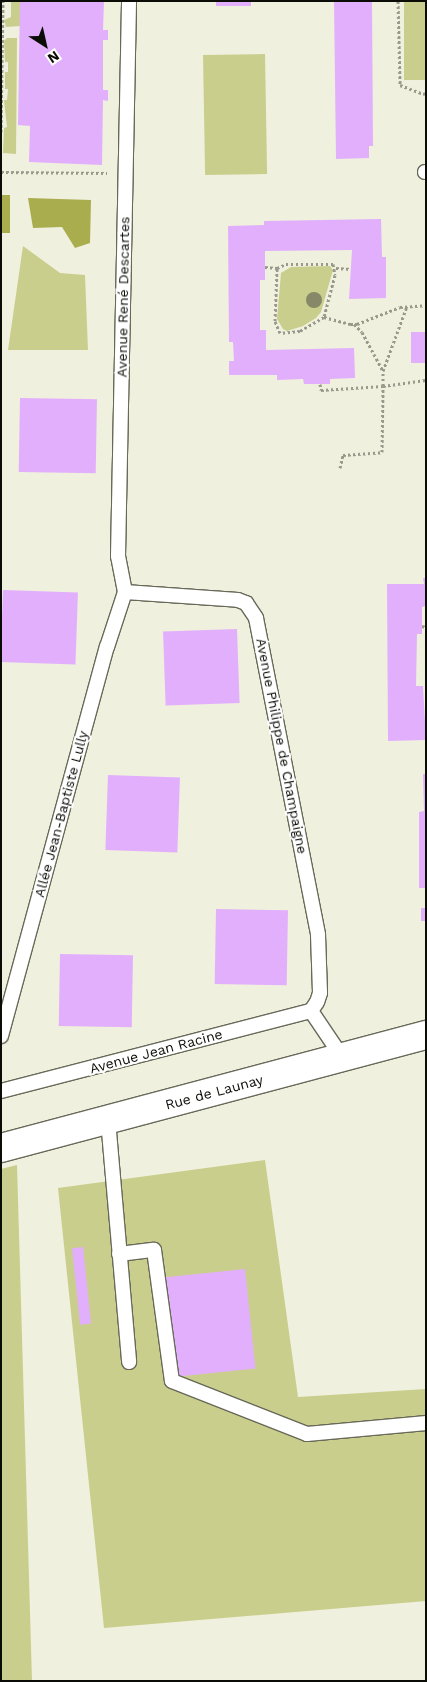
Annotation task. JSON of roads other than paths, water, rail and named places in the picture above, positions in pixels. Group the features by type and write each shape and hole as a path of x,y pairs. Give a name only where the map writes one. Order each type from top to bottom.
{"street":[{"name":"Rue de Launay","path":"1,1148 426,1035"}],"lane":[{"name":"Avenue René Descartes","path":"125,592 118,556 128,1"},
{"name":"Avenue Philippe de Champaigne","path":"125,592 238,600 246,603 256,618 318,935 320,993 311,1011"},
{"name":"Allée Jean-Baptiste Lully","path":"1,1036 104,656 125,592"},
{"path":"311,1011 342,1057"},
{"name":"Avenue Jean Racine","path":"1,1091 311,1011"},
{"path":"108,1120 129,1362"},
{"path":"119,1254 154,1250 172,1381 307,1434 426,1423"}]}
